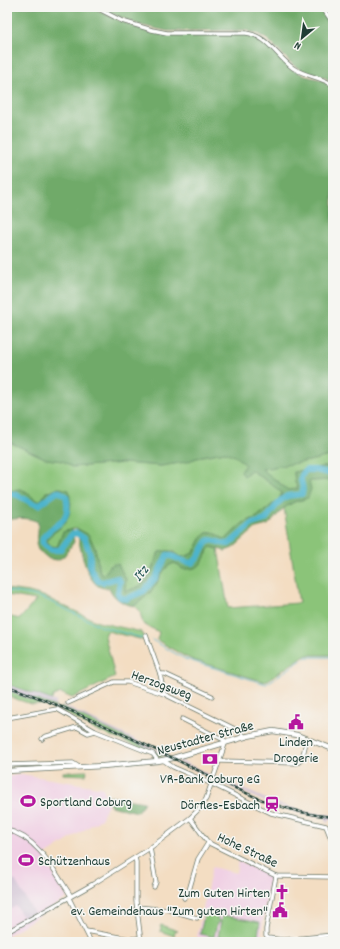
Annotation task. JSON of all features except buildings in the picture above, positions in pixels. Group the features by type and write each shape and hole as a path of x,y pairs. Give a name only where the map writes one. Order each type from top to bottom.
{"street":[{"path":"95,7 122,21 159,32 174,34 246,33 257,35 267,42 293,68 322,79 333,85"},
{"path":"322,7 333,23"},
{"path":"146,635 160,674 164,694"},
{"path":"160,674 165,674 212,696"},
{"name":"Herzogsweg","path":"68,703 114,682 128,682 164,694 241,732 245,737"},
{"path":"7,718 57,709 95,731 152,753 160,761 212,784 271,813 326,826 332,841 332,935 284,941 270,939 266,936 276,876"},
{"path":"7,932 93,884 150,848 190,818 204,804 227,743 182,719"},
{"path":"42,739 44,737 77,727 88,733 95,731"},
{"name":"Neustadter Straße","path":"7,770 79,767 160,761 245,737 273,731 287,732 307,738 333,749"},
{"path":"220,761 297,763 302,755 307,738"},
{"path":"7,765 73,763 79,767"},
{"name":"Hohe Straße","path":"190,818 208,843 276,876 333,877"},
{"path":"7,830 18,834 39,850 51,864 70,897 91,942"},
{"path":"184,898 188,894 198,859 208,843"},
{"path":"150,848 156,882 154,887"},
{"path":"86,931 140,940 137,907 136,862 134,858"},
{"path":"137,907 169,910 197,918"},
{"path":"318,936 318,942"}],"shaded area":[{"path":"7,684 57,702 55,704 56,707 35,699 31,700 7,690"},
{"path":"64,706 168,755 164,756 61,707"},
{"path":"180,760 212,776 211,778 177,761"},
{"path":"21,774 103,788 108,805 101,819 44,856 67,898 7,936 7,777"},
{"path":"216,777 275,803 311,813 333,815 333,820 329,820 327,824 325,817 301,813 268,803 215,780"},
{"path":"238,860 272,877 272,881 269,881 261,934 263,935 262,942 225,942 197,937 212,867 236,873"},
{"path":"15,880 34,913 24,919 16,906 11,909 7,903 7,885"}],"green space":[{"path":"7,7 93,7 109,16 138,28 166,34 244,33 257,37 266,43 291,68 305,76 323,80 333,88 333,455 309,461 262,469 288,490 298,489 295,482 294,472 312,468 333,466 333,480 309,481 311,489 308,498 294,502 284,508 268,525 256,528 233,548 225,551 211,547 199,566 190,569 182,569 179,565 174,563 170,565 164,571 153,589 134,606 119,600 113,595 109,588 100,587 95,583 87,570 81,552 78,529 89,535 95,548 100,573 103,575 112,564 118,564 126,579 125,592 140,586 147,581 159,552 171,552 181,557 189,555 194,552 201,538 208,532 212,532 226,539 243,523 257,517 279,499 282,493 251,470 244,476 241,472 245,464 235,456 225,452 202,456 186,462 161,466 124,463 72,467 63,461 47,459 7,441"},
{"path":"100,7 319,7 333,29 333,83 324,77 307,73 293,65 268,40 258,34 245,30 167,31 139,25 110,13"},
{"path":"7,441 47,459 63,461 72,467 124,463 161,466 186,462 202,456 225,452 235,456 245,464 244,476 251,470 282,493 279,499 257,517 243,523 226,539 212,532 203,536 197,548 189,555 181,557 173,551 159,552 147,580 140,586 125,592 112,564 103,576 100,573 95,548 78,529 63,532 57,547 51,546 47,541 67,519 71,503 62,488 46,492 43,498 39,501 29,496 26,491 13,491 7,489"},
{"path":"333,455 333,466 312,468 294,472 295,482 298,489 288,490 261,469 309,461"},
{"path":"333,480 333,655 305,655 265,682 184,656 157,640 159,632 143,624 140,612 134,606 153,589 167,567 174,563 179,565 207,554 207,550 211,547 218,549 228,608 299,603 284,508 294,502 305,499 309,481"},
{"path":"58,488 69,490 69,515 64,524 51,535 47,541 51,546 57,547 63,532 72,529 74,542 64,556 58,560 49,559 38,550 36,544 38,522 23,518 7,520 7,489 13,491 17,489 23,490 39,501 43,498 46,492 51,492"},
{"path":"7,589 29,592 43,596 98,622 142,632 144,640 107,631 105,636 115,677 72,698 61,693 53,696 52,700 7,684 7,616 20,619 36,600 7,595"},
{"path":"7,690 31,700 35,699 56,707 53,708 42,704 31,704 7,696"},
{"path":"61,707 164,756 160,757 152,752 95,730 59,709"},
{"path":"87,771 86,775 63,774 63,772"},
{"path":"107,796 144,802 138,812 110,806"},
{"path":"205,911 219,913 217,919 219,920 219,923 217,923 214,937 200,934"},
{"path":"222,915 260,922 257,942 245,942 218,937"},
{"path":"161,925 178,931 175,932 174,936 160,931"}],"waterway":[{"name":"Itz","path":"7,494 19,496 39,505 57,492 60,492 66,496 67,509 64,518 43,538 45,546 52,550 60,550 71,535 76,533 85,539 90,554 90,568 98,581 103,582 117,578 120,581 118,593 120,597 126,599 144,591 156,577 167,555 192,563 195,561 209,540 229,544 252,524 265,520 280,501 287,496 302,494 303,487 301,477 306,470 315,470 333,474"},
{"path":"7,591 32,595 45,599 100,626 142,638"},
{"path":"152,640 185,659 266,684 306,657 333,657"}],"railway":[{"path":"7,686 97,722 257,798 275,805 313,815 333,817"}],"place":[{"name":"Linden Drogerie","path":"296,722"},
{"name":"VR-Bank Coburg eG","path":"210,759"},
{"name":"Sportland Coburg","path":"28,801"},
{"name":"Dörfles-Esbach","path":"272,804"},
{"name":"Schützenhaus","path":"26,860"},
{"name":"Zum Guten Hirten","path":"282,892"},
{"name":"ev. Gemeindehaus \"Zum guten Hirten\"","path":"280,910"}]}
